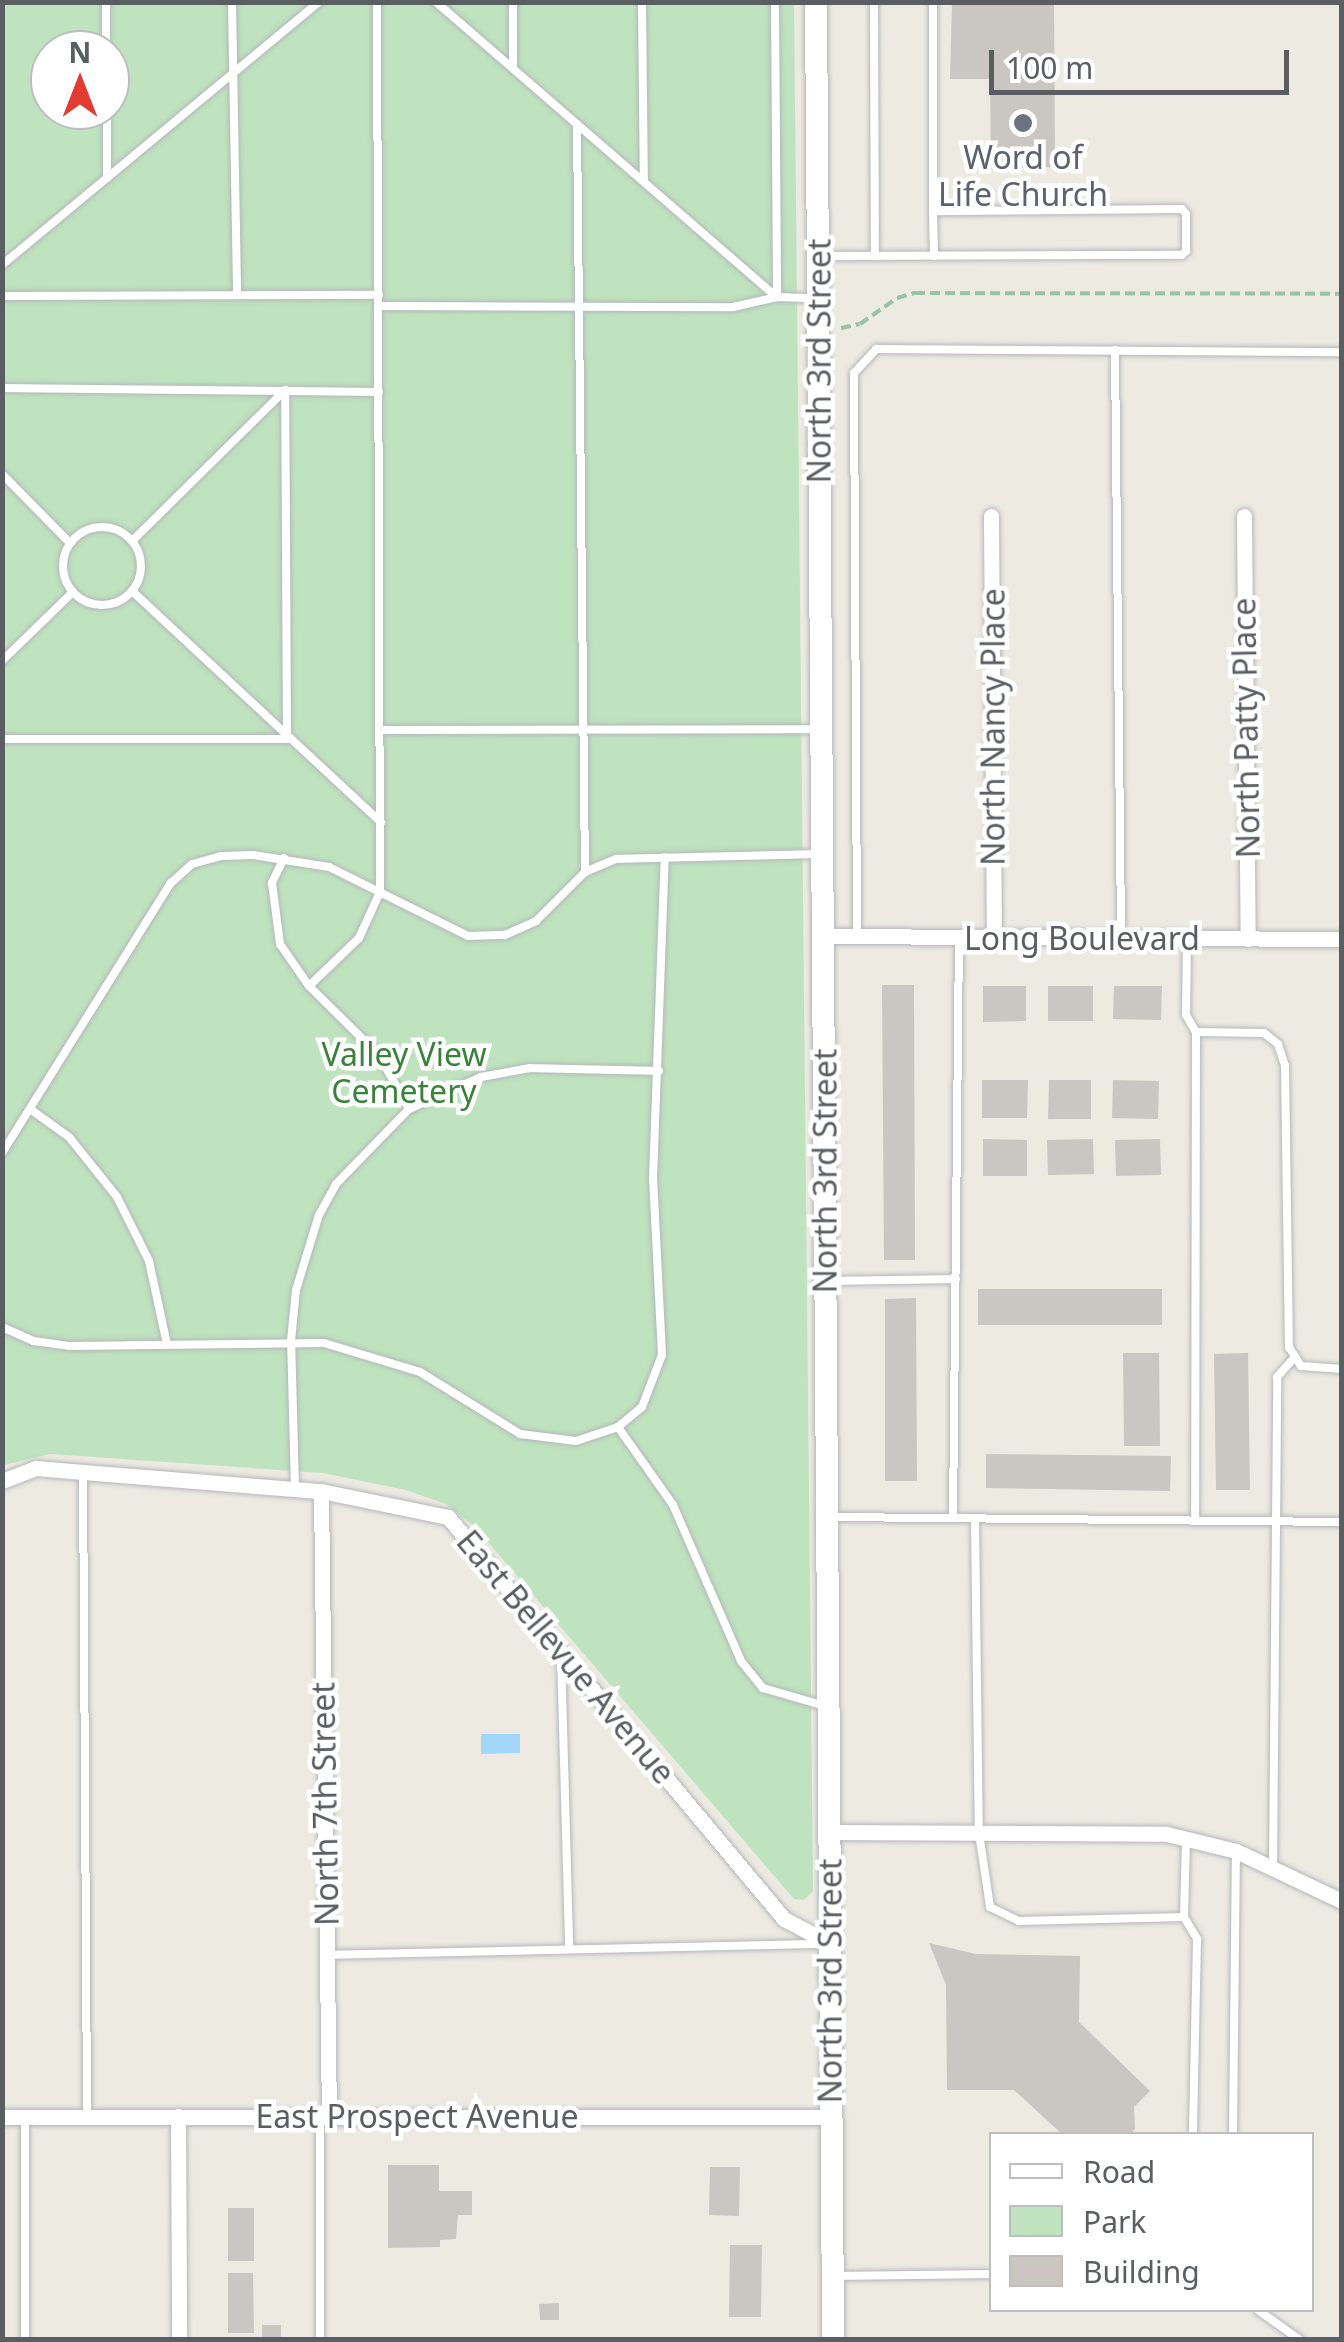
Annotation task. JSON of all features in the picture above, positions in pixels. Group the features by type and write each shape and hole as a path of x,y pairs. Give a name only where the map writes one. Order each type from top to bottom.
{"main road":[{"name":"North 3rd Street","path":"816,2 833,2340"}],"street":[{"name":"North Nancy Place","path":"991,516 994,938"},
{"name":"North Patty Place","path":"1244,516 1248,939"},
{"name":"Long Boulevard","path":"823,936 1342,939"},
{"name":"East Bellevue Avenue","path":"2,1482 36,1468 321,1491 448,1517 784,1919 831,1944"},
{"name":"North 7th Street","path":"321,1491 327,1955 324,2116"},
{"path":"830,1832 1186,1838 1236,1851 1342,1902"},
{"path":"178,2116 180,2340"},
{"name":"East Prospect Avenue","path":"2,2117 831,2116"}],"lane":[{"path":"106,2 106,30"},
{"path":"232,2 237,295"},
{"path":"2,265 319,2"},
{"path":"310,986 359,938 380,892 377,2"},
{"path":"436,2 777,296"},
{"path":"513,2 513,69"},
{"path":"642,2 644,182"},
{"path":"775,2 777,296"},
{"path":"874,2 875,256"},
{"path":"933,2 934,256"},
{"path":"577,124 582,306 585,872"},
{"path":"107,130 108,178"},
{"path":"818,256 1182,254 1186,214 1182,210 934,211"},
{"path":"2,296 379,295"},
{"path":"379,306 733,307 777,296 818,298"},
{"path":"857,937 854,373 876,349 1342,352"},
{"path":"1115,350 1121,938"},
{"path":"2,388 380,392"},
{"path":"132,541 285,390"},
{"path":"285,390 287,739"},
{"path":"2,474 70,544"},
{"path":"100,527 132,541 141,566 132,591 112,604 99,605 73,592 62,566 70,544 78,535 100,527"},
{"path":"132,591 287,739 381,822"},
{"path":"2,661 73,592"},
{"path":"382,730 822,729"},
{"path":"2,739 287,739"},
{"path":"2,1153 170,884 192,864 222,856 284,858 329,867 468,936 506,935 536,921 585,872 616,859 822,854"},
{"path":"2,1327 34,1340 69,1346 291,1340 324,1343 420,1372 520,1434 576,1441 618,1426 642,1406 662,1355 653,1178 666,857"},
{"path":"284,858 272,884 275,924 288,962 379,1055 409,1109"},
{"path":"953,1518 959,938"},
{"path":"1186,938 1186,1014 1196,1032 1195,1520"},
{"path":"1196,1032 1264,1033 1278,1044 1285,1066 1288,1347 1301,1366 1342,1369"},
{"path":"295,1489 291,1340 296,1290 319,1215 336,1184 409,1109 481,1077 530,1068 658,1071"},
{"path":"30,1109 69,1137 117,1198 149,1261 167,1344"},
{"path":"826,1281 956,1279"},
{"path":"1273,1869 1278,1376 1295,1357"},
{"path":"618,1426 673,1505 741,1661 763,1688 829,1707"},
{"path":"83,1472 87,2116"},
{"path":"828,1518 1342,1522"},
{"path":"975,1519 979,1833 990,1908 1020,1921 1184,1918"},
{"path":"560,1650 569,1950"},
{"path":"1186,1838 1184,1918 1198,1939 1193,2132"},
{"path":"1233,2132 1236,1851"},
{"path":"327,1955 831,1944"},
{"path":"24,2116 25,2340"},
{"path":"320,2340 324,2116"},
{"path":"832,2276 989,2274"},
{"path":"1261,2312 1300,2340"}],"path":[{"path":"835,329 860,324 897,298 915,293 1342,294"}],"green space":[{"name":"Valley View Cemetery","path":"2,3 794,3 813,1891 804,1900 794,1899 475,1527 446,1504 406,1490 323,1473 50,1454 3,1465"}],"water":[{"path":"481,1734 520,1734 520,1753 481,1754"}],"building":[{"name":"Word of Life Church","path":"952,2 1054,2 1055,167 991,169 990,79 950,79"},
{"path":"882,985 914,985 915,1260 884,1260"},
{"path":"983,986 1026,986 1026,1021 983,1022"},
{"path":"1048,986 1093,986 1093,1021 1048,1021"},
{"path":"1114,986 1162,986 1161,1020 1113,1019"},
{"path":"982,1080 1028,1080 1027,1118 982,1118"},
{"path":"1049,1080 1091,1080 1091,1119 1048,1119"},
{"path":"1113,1080 1159,1081 1158,1119 1112,1118"},
{"path":"983,1139 1027,1140 1027,1176 983,1176"},
{"path":"1093,1139 1094,1174 1048,1175 1047,1140"},
{"path":"1160,1139 1161,1175 1116,1176 1115,1140"},
{"path":"978,1289 1162,1289 1162,1325 978,1325"},
{"path":"916,1298 917,1481 885,1481 885,1299"},
{"path":"1123,1353 1159,1353 1160,1446 1124,1446"},
{"path":"1248,1353 1250,1490 1216,1490 1214,1354"},
{"path":"986,1454 1171,1456 1170,1491 986,1488"},
{"path":"929,1943 976,1954 1080,1956 1079,2022 1150,2091 1134,2107 1135,2129 1060,2132 1014,2090 947,2090 946,1985"},
{"path":"388,2165 439,2165 439,2191 472,2191 472,2215 458,2215 456,2239 440,2240 440,2247 388,2248"},
{"path":"710,2167 740,2167 739,2216 709,2215"},
{"path":"228,2208 254,2208 254,2261 228,2261"},
{"path":"730,2245 762,2245 761,2317 729,2317"},
{"path":"228,2273 253,2273 254,2333 228,2333"},
{"path":"559,2303 559,2320 540,2320 539,2304"},
{"path":"262,2325 281,2325 281,2338 262,2338"}],"place":[{"name":"Word of Life Church","path":"1023,123"}]}
